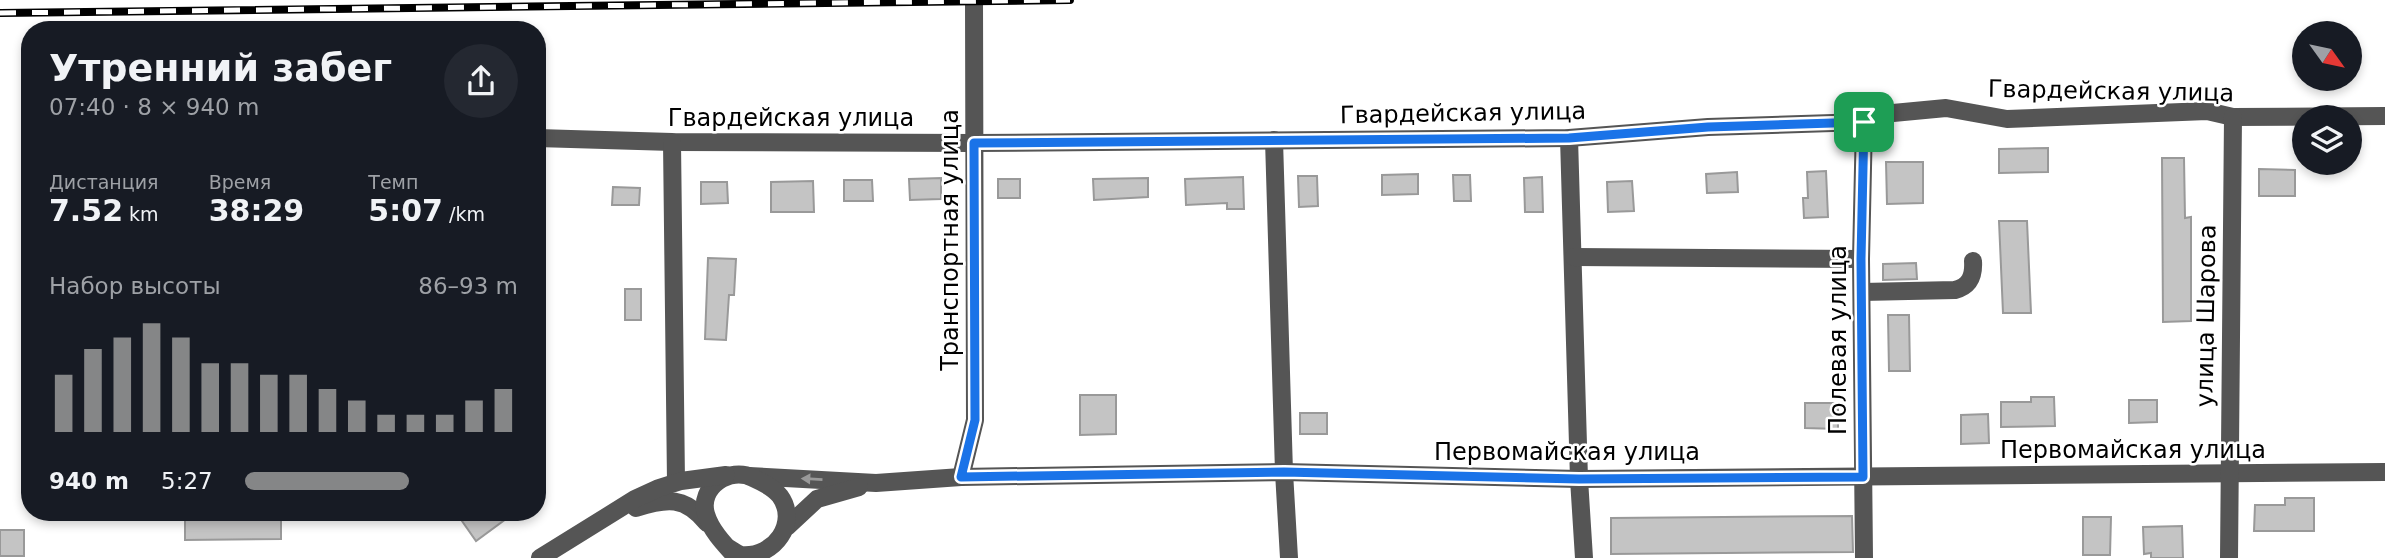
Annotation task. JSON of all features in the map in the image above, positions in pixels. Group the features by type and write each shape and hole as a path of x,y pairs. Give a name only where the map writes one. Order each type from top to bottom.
{"street":[{"name":"Транспортная улица","path":"961,477 975,420 974,0"},
{"name":"Гвардейская улица","path":"546,138 672,142 974,143 1569,138 1708,127 1864,122 1893,113 1946,108 2007,119 2207,111 2233,117 2385,116"},
{"name":"улица Шарова","path":"2229,558 2233,117"},
{"name":"Полевая улица","path":"1864,122 1861,259 1864,558"},
{"path":"1569,138 1579,479 1584,558"},
{"path":"1274,140 1289,558"},
{"path":"672,142 676,482"},
{"path":"1574,257 1861,259"},
{"path":"1862,292 1955,290 1971,280 1973,261"},
{"name":"Первомайская улица","path":"749,475 876,483 961,477 1284,472 1579,479 2385,472"},
{"path":"712,529 705,512 705,500 713,485 726,475"},
{"path":"540,558 601,523 635,499 676,482 726,475 749,475 768,485 780,496 786,513 787,527"},
{"path":"601,523 634,508 669,500 697,510 732,553 743,556 777,552 787,527 817,499 876,483"}],"building":[{"path":"2048,148 2048,172 1999,173 1999,149"},
{"path":"2162,158 2184,158 2185,218 2191,217 2191,321 2163,322"},
{"path":"1886,162 1923,162 1923,203 1887,204"},
{"path":"2259,169 2292,170 2292,175 2295,175 2295,196 2259,196"},
{"path":"1826,171 1828,217 1804,218 1803,198 1808,198 1807,172"},
{"path":"1737,172 1738,192 1707,193 1706,174"},
{"path":"1418,174 1418,194 1382,195 1382,175"},
{"path":"1453,175 1470,175 1471,201 1454,201"},
{"path":"1298,176 1317,176 1318,206 1299,207"},
{"path":"1243,177 1244,209 1227,209 1227,203 1186,205 1185,179"},
{"path":"1542,177 1543,212 1525,212 1524,178"},
{"path":"941,178 941,199 910,200 909,179"},
{"path":"1148,178 1148,197 1094,200 1093,179"},
{"path":"998,179 1020,179 1020,198 998,198"},
{"path":"844,180 872,180 873,201 844,201"},
{"path":"813,181 814,212 771,212 771,182"},
{"path":"1632,181 1634,211 1608,212 1607,182"},
{"path":"701,182 727,182 728,203 701,204"},
{"path":"613,187 640,188 639,205 612,205"},
{"path":"1999,221 2027,221 2031,313 2003,313"},
{"path":"708,258 736,259 734,295 729,295 726,340 705,339"},
{"path":"1916,263 1917,279 1883,280 1883,264"},
{"path":"625,289 641,289 641,320 625,320"},
{"path":"1888,315 1909,315 1910,371 1889,371"},
{"path":"1080,395 1116,395 1116,434 1080,435"},
{"path":"2031,397 2054,397 2055,426 2001,427 2001,402 2031,402"},
{"path":"2129,400 2157,400 2157,422 2129,423"},
{"path":"1805,403 1838,403 1838,429 1805,428"},
{"path":"1300,413 1327,413 1327,434 1300,434"},
{"path":"1988,414 1989,443 1961,444 1961,415"},
{"path":"2285,498 2314,498 2314,531 2254,531 2255,505 2285,505"},
{"path":"1852,516 1853,552 1611,554 1611,518"},
{"path":"2083,517 2111,517 2110,555 2083,555"},
{"path":"185,521 281,521 281,539 185,540"},
{"path":"462,521 503,521 476,541"},
{"path":"2182,526 2183,558 2151,558 2151,553 2144,554 2143,527"},
{"path":"0,530 24,530 24,556 0,556"}],"railway":[{"path":"0,13 1070,0"}],"route":[{"path":"1864,122 1861,259 1863,477 1579,479 1284,472 961,477 975,420 974,143 1569,138 1708,127 1864,122"}]}
